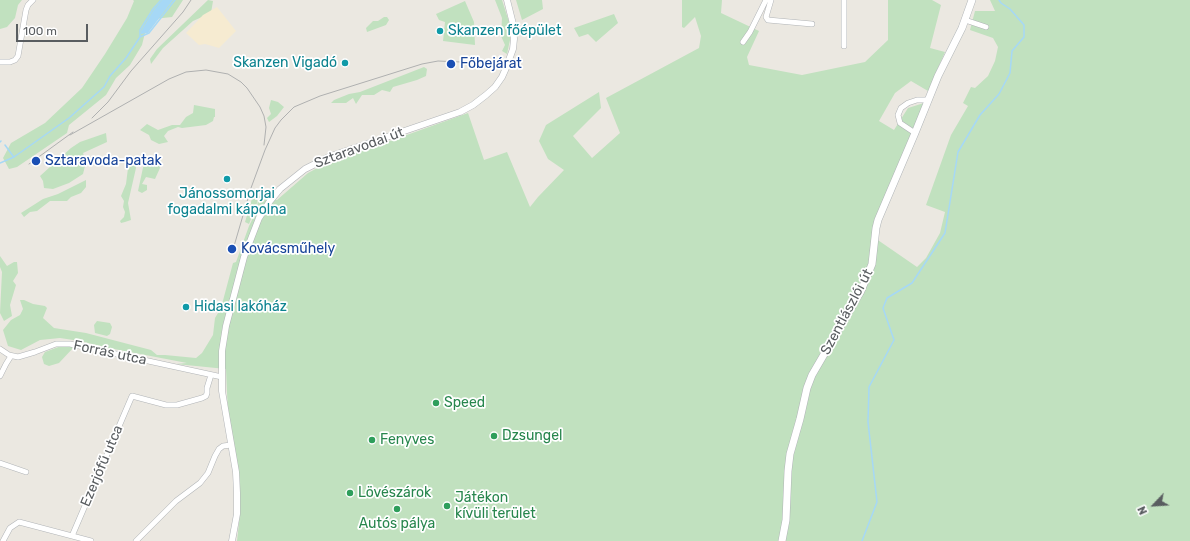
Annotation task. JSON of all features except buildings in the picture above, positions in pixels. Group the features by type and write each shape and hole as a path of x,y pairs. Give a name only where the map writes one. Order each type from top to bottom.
{"main road":[{"name":"Szentlászlói út","path":"782,541 786,520 790,454 807,388 812,375 861,290 870,271 878,220 938,76 966,20 972,0"}],"street":[{"path":"0,62 10,62 15,60 18,56 26,10 28,5 33,0"},
{"name":"Sztaravodai út","path":"232,541 237,514 236,472 223,396 222,351 225,331 243,263 253,231 262,212 270,201 291,179 318,162 444,118 473,105 486,96 502,77 512,49 514,39 513,24 507,0"},
{"path":"743,42 750,32 766,0"},
{"path":"771,0 766,17 768,20 812,24"},
{"path":"844,0 844,46"},
{"path":"966,20 986,27"},
{"path":"915,133 900,123 898,116 901,108 908,103 917,100 928,100"},
{"name":"Forrás utca","path":"11,356 23,356 53,345 66,343 222,377"},
{"path":"0,349 11,356 0,376"},
{"name":"Ezerjófű utca","path":"72,536 132,396 166,405 202,398 206,396 211,375"},
{"path":"136,541 176,502 200,483 208,473 219,449 223,446 231,445"},
{"path":"0,463 26,472"},
{"path":"4,541 10,528 19,522 91,541"}],"green space":[{"path":"0,0 22,0 18,5 15,18 7,27 0,29"},
{"path":"133,0 183,0 172,17 154,19 146,29 142,45 130,65 116,78 106,95 69,125 67,133 17,167 9,169 3,158 11,143 45,123 82,88 127,18 134,1"},
{"path":"208,0 213,1 211,13 193,21 163,48 151,64 150,59 157,49"},
{"path":"495,0 502,0 510,25 510,40 507,54 502,51 505,45 501,36 502,18"},
{"path":"516,0 542,0 543,9 522,20"},
{"path":"682,0 722,0 721,13 759,31 747,57 749,65 802,75 865,62 888,40 888,0 932,0 941,5 930,48 945,52 928,91 911,81 895,93 879,121 894,130 908,108 924,103 872,236 917,267 926,258 940,233 945,212 926,205 951,135 968,106 963,103 971,87 975,88 988,76 995,61 998,47 993,38 970,30 975,11 995,11 990,0 1190,0 1190,541 237,541 240,514 238,471 228,415 226,369 176,364 187,363 60,338 40,340 21,350 8,346 3,330 11,320 20,315 23,309 20,300 24,300 33,304 45,306 47,308 43,318 54,328 86,333 151,350 157,355 196,358 202,353 213,335 215,318 221,308 233,263 236,262 249,226 257,210 258,197 262,194 277,200 308,173 323,165 468,113 484,160 507,152 530,207 564,170 548,159 539,141 546,125 599,92 601,108 573,136 592,158 620,133 606,98 699,48 701,36 695,17 684,28 682,27"},
{"path":"465,1 474,22 475,45 443,41 445,22 439,20 436,14"},
{"path":"614,14 618,23 596,42 588,34 579,37 574,28"},
{"path":"384,17 387,17 389,20 386,25 367,32 366,28 373,21 378,21"},
{"path":"424,67 427,69 426,76 393,87 390,92 382,90 374,95 362,95 356,104 353,98 346,103 331,103 334,100 349,94 360,92"},
{"path":"271,100 278,102 284,107 277,116 269,122 267,118 271,114 269,108"},
{"path":"194,105 215,109 215,117 213,121 206,125 182,128 178,127 168,131 164,136 168,142 159,144 151,140 149,135 140,130 147,124 158,130 172,125 180,125 186,117 193,113"},
{"path":"106,133 107,142 83,153 86,162 83,174 69,183 53,189 44,188 43,181 40,176 71,148 80,142"},
{"path":"161,158 160,168 155,179 146,177 142,184 147,185 147,190 142,193 138,191 144,163"},
{"path":"135,164 136,168 128,203 131,220 121,223 120,221 124,217 125,212 123,207 124,201 121,196 126,184 128,168"},
{"path":"86,180 86,187 81,193 71,197 67,201 50,201 37,211 30,212 24,217 21,213 43,199 58,194"},
{"path":"254,192 257,193 257,203 249,224 245,222"},
{"path":"0,256 7,266 17,262 18,273 13,281 16,285 10,305 12,316 4,321 0,313 2,272 0,267"},
{"path":"97,321 110,323 112,327 110,334 107,336 95,333 94,325"},
{"path":"61,346 74,347 59,363 49,366 44,364 42,357 45,352"}],"sand":[{"path":"217,7 236,31 219,48 205,44 199,45 186,33 203,15"}],"water":[{"path":"162,0 173,0 148,33 141,34 141,31 153,11"}],"waterway":[{"name":"Sztaravoda-patak","path":"0,163 14,157 69,118 104,87 110,76 126,58 140,37 140,30 153,9 161,0"},
{"path":"140,37 149,33 175,0"},
{"path":"862,541 877,502 868,422 869,387 894,340 883,308 887,298 912,283 945,233 958,152 980,115 999,94 1010,73 1012,51 1024,37 1024,25 1010,9 999,0"},
{"path":"5,145 13,156"}],"tram line":[{"path":"92,118 108,102 131,71 183,12 191,0"},
{"path":"232,253 251,188 265,150 275,128 294,107 320,96 422,64 438,61 461,62"},
{"path":"70,135 169,79 186,72 206,70 228,74 241,82 247,88 260,107 264,116 266,127 264,145"},
{"path":"29,164 73,132"}],"place":[{"name":"Skanzen főépület","path":"440,31"},
{"name":"Skanzen Vigadó","path":"345,63"},
{"name":"Főbejárat","path":"451,64"},
{"name":"Sztaravoda-patak","path":"36,161"},
{"name":"Jánossomorjai fogadalmi kápolna","path":"227,179"},
{"name":"Kovácsműhely","path":"232,249"},
{"name":"Hidasi lakóház","path":"186,307"},
{"name":"Speed","path":"436,403"},
{"name":"Dzsungel","path":"494,436"},
{"name":"Fenyves","path":"372,440"},
{"name":"Lövészárok","path":"350,493"},
{"name":"Játékon kívüli terület","path":"447,506"},
{"name":"Autós pálya","path":"397,509"}]}
